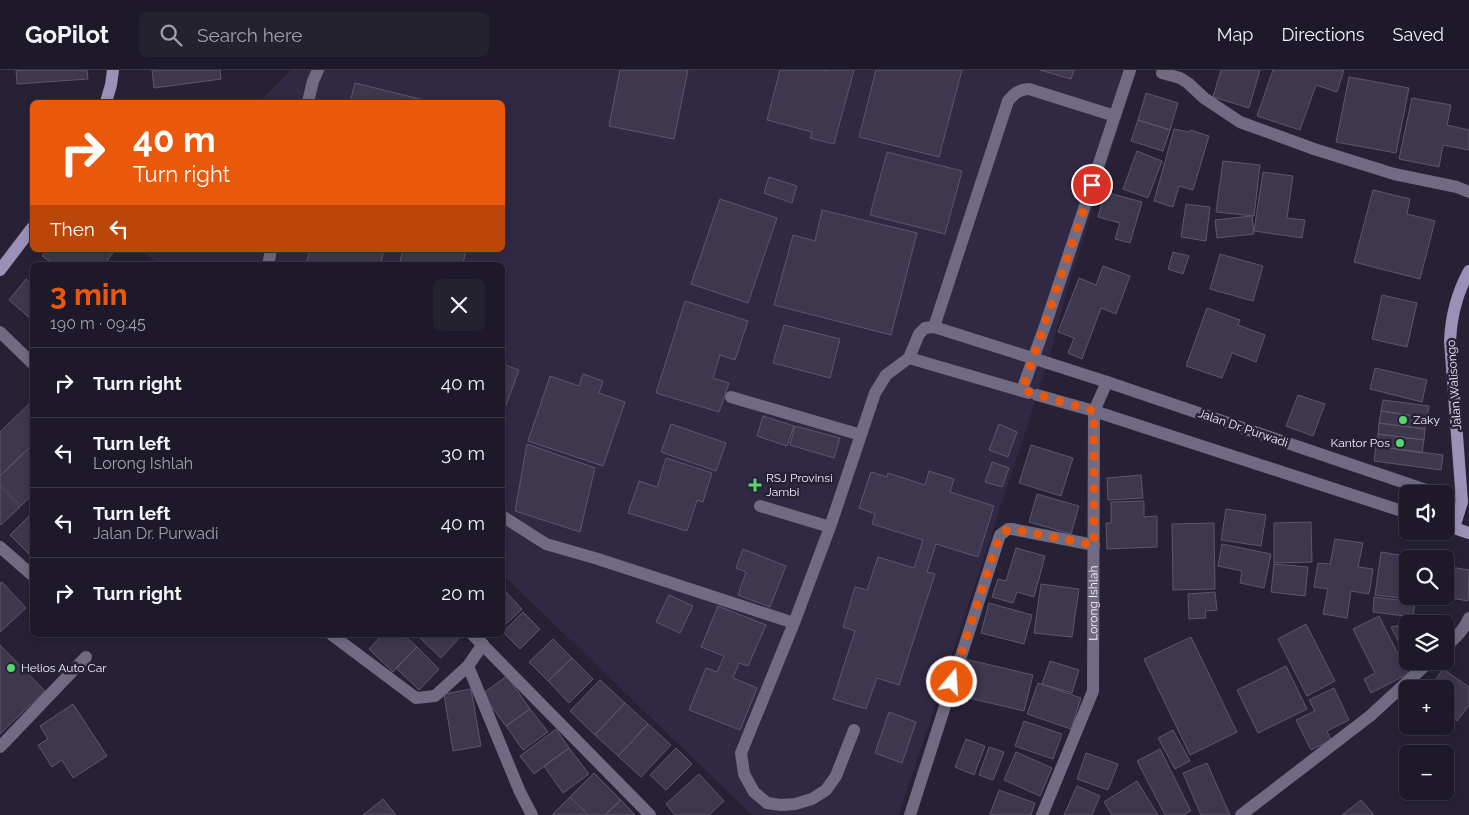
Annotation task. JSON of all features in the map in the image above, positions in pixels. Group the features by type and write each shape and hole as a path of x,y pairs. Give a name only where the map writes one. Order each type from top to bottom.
{"street":[{"path":"107,100 113,70"},
{"path":"308,100 318,70"},
{"path":"1022,390 1130,70"},
{"path":"1162,73 1180,78 1188,83 1204,98 1240,122 1314,149 1394,174 1457,187 1469,192"},
{"path":"854,730 836,776 826,790 812,799 795,804 767,803 754,792 744,774 741,753 794,623 830,527 875,393 886,375 909,358 918,334 925,328 934,327 1008,101 1021,90 1029,89 1115,116"},
{"path":"0,270 30,231"},
{"name":"Jalan Walisongo","path":"1465,503 1450,341 1455,302 1469,271"},
{"name":"Jalan Dr. Purwadi","path":"934,327 1107,382 1411,485"},
{"path":"0,332 30,361"},
{"path":"909,358 1094,411 1399,510"},
{"name":"Lorong Ishlah","path":"1042,815 1093,691 1094,411 1107,382"},
{"path":"731,397 861,435"},
{"path":"1454,521 1465,503"},
{"path":"760,506 830,527"},
{"path":"505,518 546,544 794,623"},
{"path":"1454,528 1469,532"},
{"path":"910,815 1000,535 1008,529 1012,529 1094,545"},
{"path":"0,547 30,573"},
{"path":"1454,639 1469,618"},
{"path":"335,637 416,698 435,696 468,666 483,644"},
{"path":"475,637 650,815"},
{"path":"0,747 86,657"},
{"path":"468,666 520,792 532,815"},
{"path":"1241,815 1370,716 1420,670"}],"shaded area":[{"name":"RSJ Provinsi Jambi","path":"291,70 1137,70 1068,287 1048,363 899,815 752,815 505,577 505,262 156,262 144,252 505,252 505,100 261,100"}],"building":[{"path":"16,70 87,70 88,79 17,84"},
{"path":"152,70 220,70 221,79 154,88"},
{"path":"620,70 688,70 674,139 609,126"},
{"path":"780,70 854,70 834,144 810,138 812,132 767,120"},
{"path":"876,70 962,70 939,157 859,137"},
{"path":"1040,70 1074,70 1071,79"},
{"path":"1221,70 1260,70 1249,108 1213,97"},
{"path":"1273,70 1344,70 1337,92 1316,85 1300,130 1257,116"},
{"path":"1349,77 1409,88 1396,153 1336,142"},
{"path":"355,83 424,100 351,100"},
{"path":"1146,93 1178,103 1170,130 1138,120"},
{"path":"1412,98 1451,105 1447,125 1469,130 1469,150 1443,145 1439,167 1399,159"},
{"path":"1138,120 1170,130 1163,151 1131,141"},
{"path":"1174,129 1189,132 1190,130 1209,136 1193,190 1179,186 1173,207 1154,201"},
{"path":"1137,151 1162,161 1148,198 1123,189"},
{"path":"887,152 962,171 945,234 870,215"},
{"path":"1223,161 1260,165 1254,216 1216,212"},
{"path":"1263,172 1293,176 1287,218 1305,220 1302,238 1254,231"},
{"path":"769,177 797,186 792,203 764,193"},
{"path":"1373,190 1410,199 1407,214 1435,221 1420,279 1354,262"},
{"path":"1105,192 1142,202 1130,243 1115,239 1120,223 1098,217"},
{"path":"720,199 777,218 748,303 691,284"},
{"path":"1186,204 1210,207 1206,241 1181,237"},
{"path":"822,210 917,233 891,335 774,305 793,235 815,241"},
{"path":"1252,216 1254,234 1217,238 1215,220"},
{"path":"45,252 114,252 106,262 51,262 42,256"},
{"path":"309,252 383,252 381,262 307,262"},
{"path":"402,252 466,252 463,262 400,262"},
{"path":"1173,252 1189,256 1183,274 1168,269"},
{"path":"1220,254 1263,266 1253,301 1210,289"},
{"path":"1103,266 1130,276 1116,314 1101,308 1082,359 1068,353 1074,338 1058,332 1079,278 1096,285"},
{"path":"26,279 30,282 30,318 9,300"},
{"path":"1382,295 1417,303 1407,347 1372,339"},
{"path":"685,301 748,321 735,360 720,355 713,378 729,383 719,412 656,393"},
{"path":"1207,308 1240,320 1238,325 1265,335 1256,362 1232,353 1222,378 1186,366"},
{"path":"784,325 840,339 830,378 773,363"},
{"path":"505,365 519,370 505,408"},
{"path":"1375,368 1427,380 1422,402 1370,389"},
{"path":"583,374 603,381 599,393 625,402 603,466 528,441 550,376 579,386"},
{"path":"1298,395 1325,404 1313,436 1286,426"},
{"path":"1383,400 1429,406 1427,418 1381,411"},
{"path":"30,403 30,447 0,476 0,432"},
{"name":"Zaky","path":"1381,411 1427,418 1425,429 1379,423"},
{"path":"763,416 794,426 787,446 757,436"},
{"path":"1379,423 1425,429 1424,440 1378,434"},
{"path":"671,424 726,443 716,471 661,452"},
{"path":"999,424 1017,432 1008,457 989,450"},
{"path":"795,426 840,438 834,458 790,445"},
{"name":"Kantor Pos","path":"1378,434 1424,440 1422,453 1376,446"},
{"path":"527,444 595,468 580,532 515,511"},
{"path":"1031,445 1073,458 1061,496 1019,483"},
{"path":"1376,446 1443,455 1441,470 1374,461"},
{"path":"30,447 30,497 21,506 0,484 0,476"},
{"path":"666,458 712,473 703,502 697,500 687,531 628,513 639,481 657,487"},
{"path":"992,462 1009,468 1002,487 985,482"},
{"path":"929,471 954,479 950,492 994,506 978,557 936,544 927,572 935,574 899,685 877,678 866,709 833,699 855,631 843,627 855,587 867,590 878,557 914,568 923,540 872,524 875,514 859,508 871,472 887,477 888,473 925,485"},
{"path":"1141,475 1143,498 1108,500 1107,478"},
{"path":"0,486 20,507 1,525 0,524"},
{"path":"1037,494 1079,506 1071,534 1029,522"},
{"path":"1144,501 1144,517 1157,516 1157,547 1107,549 1106,523 1111,523 1111,502"},
{"path":"1226,509 1266,515 1261,546 1221,540"},
{"path":"30,515 30,555 10,535"},
{"path":"1311,522 1312,562 1274,563 1274,523"},
{"path":"1214,523 1215,589 1173,590 1172,524"},
{"path":"1335,539 1363,543 1358,567 1373,569 1369,594 1351,591 1347,618 1323,614 1328,589 1314,587 1318,563 1330,564"},
{"path":"1222,544 1271,554 1264,588 1240,583 1242,571 1218,566"},
{"path":"1016,548 1045,556 1034,597 1017,592 1013,603 992,597 998,579 1006,581"},
{"path":"743,549 786,566 770,607 738,595 746,572 736,568"},
{"path":"1381,552 1399,555 1399,598 1375,595"},
{"path":"1274,564 1308,567 1305,596 1271,592"},
{"path":"1454,568 1469,570 1468,601 1454,599"},
{"path":"2,582 26,608 0,632 0,583"},
{"path":"1041,584 1079,589 1072,637 1034,633"},
{"path":"505,591 522,609 505,625"},
{"path":"1215,592 1217,610 1205,611 1206,618 1189,619 1188,594"},
{"path":"669,595 693,606 680,633 656,622"},
{"path":"1374,597 1399,600 1399,605 1415,605 1413,615 1373,612"},
{"path":"989,603 1032,615 1024,644 981,633"},
{"path":"718,606 766,625 748,666 739,663 733,678 757,688 740,730 689,710 706,668 717,672 724,656 701,647"},
{"path":"523,612 540,629 520,649 505,634 505,630"},
{"path":"1379,616 1399,656 1399,670 1406,670 1408,674 1371,693 1364,679 1375,673 1353,629"},
{"path":"1306,624 1335,681 1307,696 1278,639"},
{"path":"1399,626 1399,643 1391,627"},
{"path":"380,637 406,637 417,647 393,672 369,649"},
{"path":"421,637 460,637 441,658"},
{"path":"1191,637 1237,732 1190,755 1144,659"},
{"path":"553,639 572,658 548,681 529,662"},
{"name":"Helios Auto Car","path":"0,645 45,691 0,734"},
{"path":"417,647 439,669 419,690 396,668"},
{"path":"572,658 593,679 569,703 548,681"},
{"path":"965,659 1033,675 1024,711 956,695"},
{"path":"1050,661 1079,670 1072,693 1042,684"},
{"path":"1286,666 1307,709 1258,733 1237,690"},
{"path":"1442,670 1444,670 1469,687 1469,705 1457,721 1454,719 1454,680 1435,680"},
{"path":"507,676 530,709 506,726 482,694"},
{"path":"600,680 625,703 595,735 570,711"},
{"path":"1038,683 1081,698 1071,729 1027,714"},
{"path":"1334,688 1349,720 1327,731 1331,740 1311,750 1296,720 1315,711 1309,700"},
{"path":"471,689 481,746 453,751 444,694"},
{"path":"625,703 648,724 618,756 595,735"},
{"path":"73,704 107,756 73,778 62,760 52,767 38,745 48,739 40,726"},
{"path":"530,709 548,732 523,750 506,726"},
{"path":"889,712 916,722 902,763 875,753"},
{"path":"1024,721 1062,734 1053,759 1015,746"},
{"path":"648,724 671,745 641,777 618,756"},
{"path":"556,729 569,748 534,774 520,756"},
{"path":"1173,730 1190,761 1175,769 1158,738"},
{"path":"966,739 985,746 974,775 955,767"},
{"path":"989,747 1004,752 993,780 979,775"},
{"path":"569,748 589,774 563,793 544,766"},
{"path":"676,748 692,764 666,790 650,775"},
{"path":"1160,749 1191,811 1183,815 1165,815 1137,761"},
{"path":"1016,752 1052,768 1040,796 1004,780"},
{"path":"1086,753 1118,764 1108,790 1077,779"},
{"path":"1207,763 1230,815 1201,815 1183,773"},
{"path":"594,773 621,800 605,815 588,815 570,797"},
{"path":"699,774 724,801 709,815 675,815 666,804"},
{"path":"1137,781 1158,815 1112,815 1104,802"},
{"path":"1077,786 1100,796 1092,815 1064,815"},
{"path":"999,790 1035,803 1031,815 990,814"},
{"path":"570,797 588,815 552,815"},
{"path":"383,799 396,815 363,815"},
{"path":"621,800 635,815 605,815"},
{"path":"1361,800 1374,815 1342,815"}],"place":[{"name":"Zaky","path":"1403,420"},
{"name":"Kantor Pos","path":"1400,443"},
{"name":"RSJ Provinsi Jambi","path":"755,485"},
{"name":"Helios Auto Car","path":"11,668"}],"route":[{"path":"952,682 995,549 1003,532 1012,529 1094,545 1094,411 1022,390 1092,185"}]}
